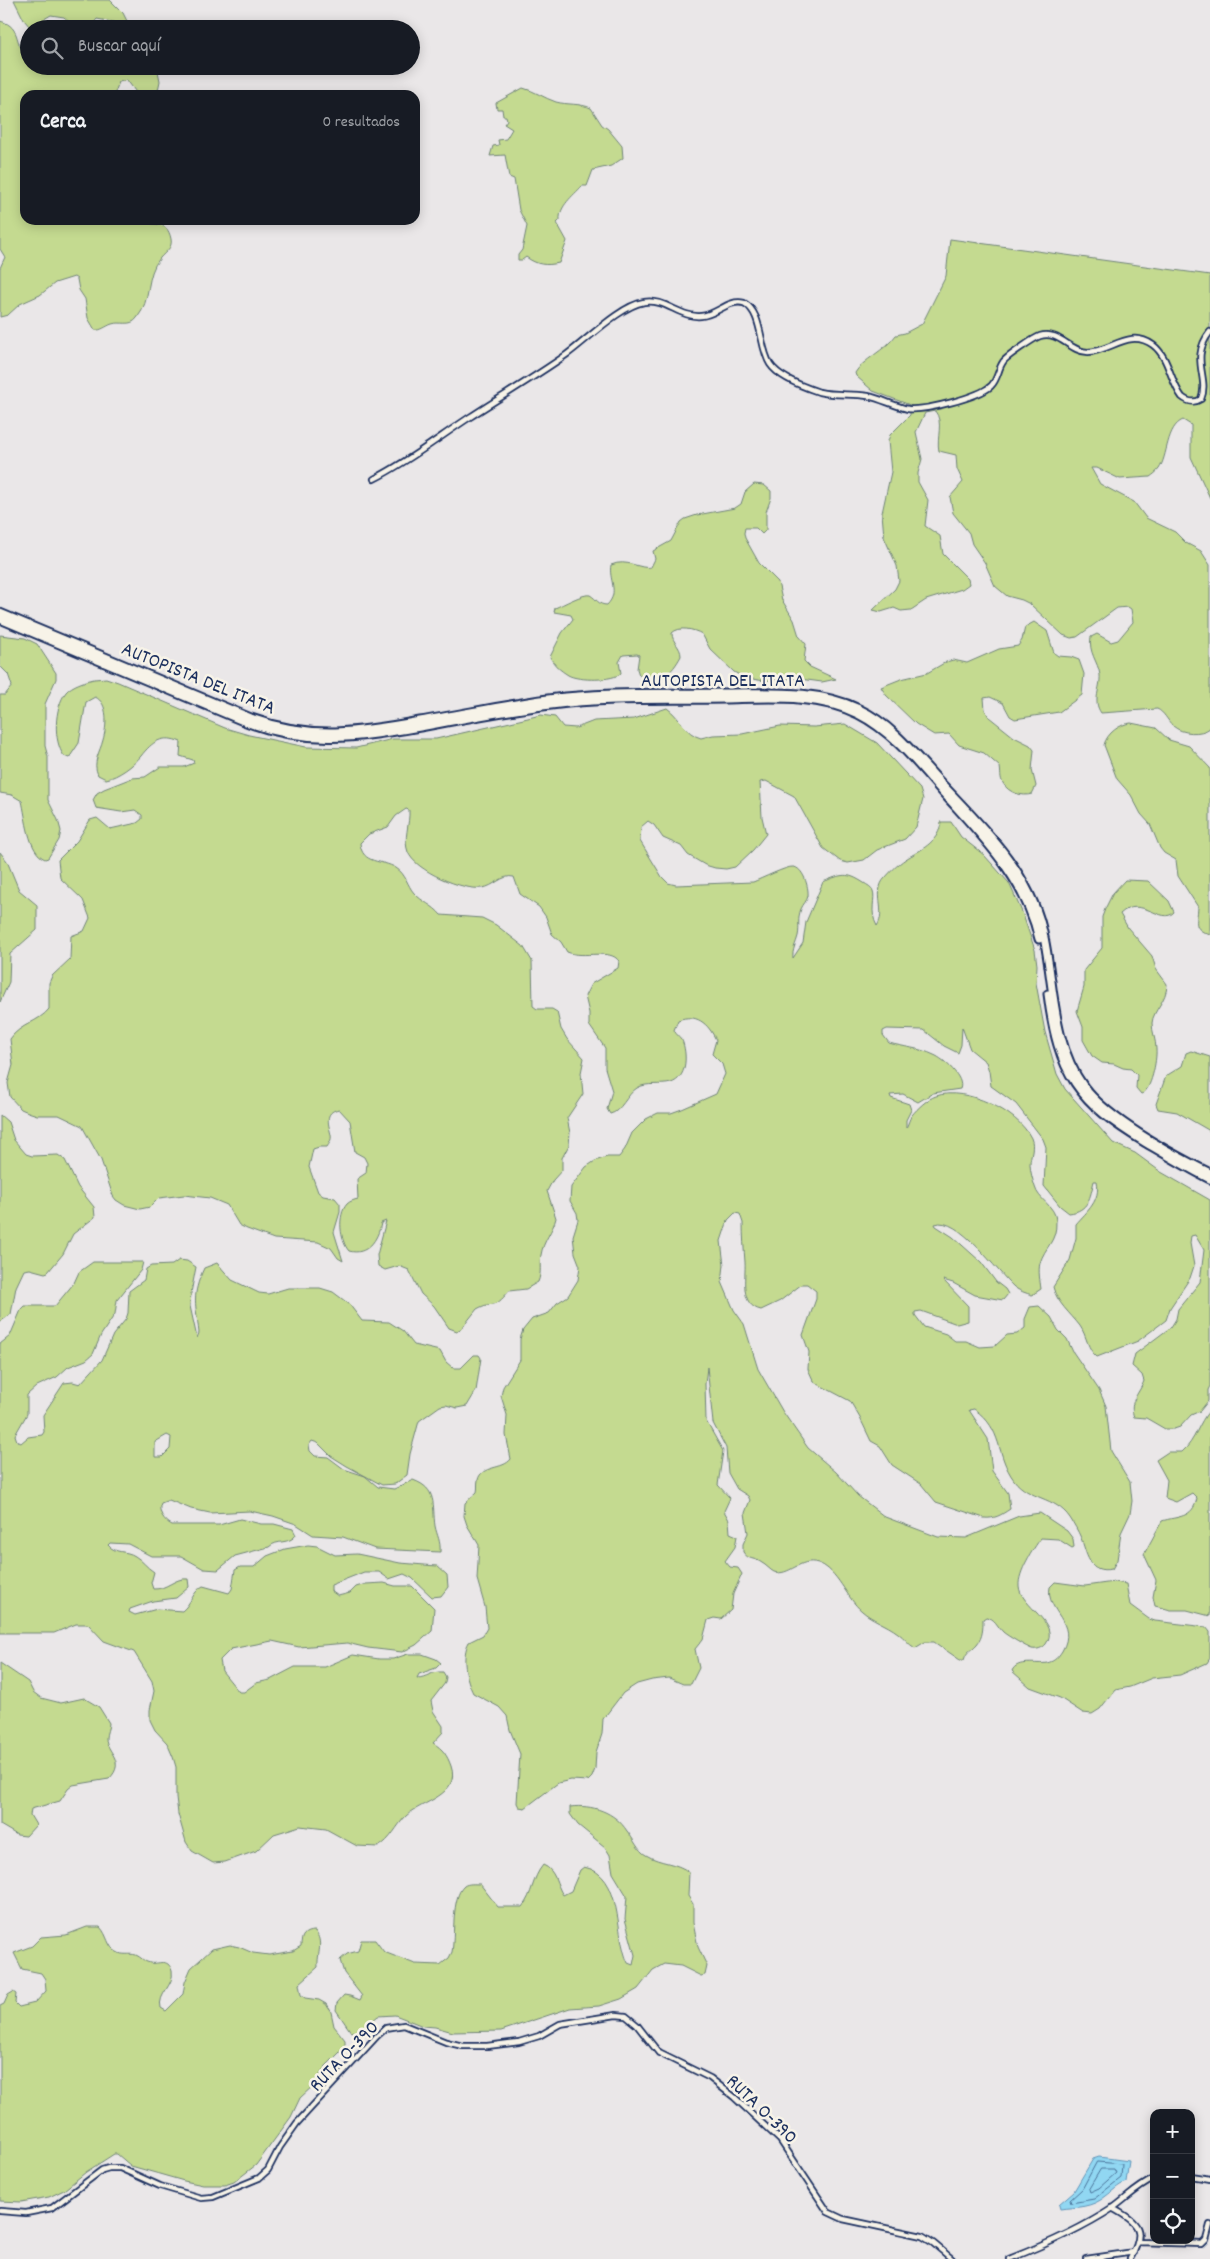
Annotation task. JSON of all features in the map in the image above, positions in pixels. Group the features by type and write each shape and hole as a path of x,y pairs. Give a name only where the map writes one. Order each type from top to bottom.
{"highway":[{"name":"AUTOPISTA DEL ITATA","path":"0,614 251,718 280,727 317,732 361,731 544,700 583,696 793,694 828,698 856,707 879,720 904,742 988,834 1019,874 1032,900 1042,929 1063,1044 1072,1067 1086,1090 1120,1120 1210,1173"},
{"name":"AUTOPISTA DEL ITATA","path":"0,619 243,721 277,732 308,737 365,736 539,707 587,702 788,699 819,702 855,712 879,727 898,744 992,847 1014,877 1027,900 1037,930 1050,1013 1059,1049 1068,1070 1082,1092 1094,1107 1114,1123 1210,1179"}],"street":[{"path":"374,479 419,453 563,356 624,309 645,302 660,302 689,315 697,316 712,314 732,303 744,303 753,313 768,359 778,372 803,386 821,392 867,396 915,409 938,406 986,389 994,382 1006,358 1034,339 1046,335 1056,337 1073,348 1084,352 1100,350 1129,338 1145,341 1156,348 1162,356 1182,397 1188,401 1197,401 1204,394 1200,364 1201,351 1204,340 1210,332"},
{"name":"RUTA O-390","path":"0,2211 26,2213 52,2208 109,2168 120,2168 160,2186 201,2198 213,2197 259,2178 268,2170 280,2147 297,2123 377,2036 392,2026 411,2026 446,2042 480,2046 519,2042 539,2036 560,2024 616,2014 630,2019 659,2053 702,2073 734,2097 780,2140 828,2212 843,2219 918,2235 952,2259"},
{"path":"1195,2177 1210,2179"},
{"path":"1009,2259 1082,2226 1150,2181"},
{"path":"1112,2208 1136,2226 1140,2234 1140,2242 1130,2259"},
{"path":"1140,2242 1203,2243 1210,2227"},
{"path":"1089,2259 1134,2252"},
{"path":"1122,2259 1125,2253"}],"green space":[{"path":"14,0 110,0 123,13 126,20 67,20 64,17 51,15 42,20 24,20"},
{"path":"0,21 12,28 20,46 20,75 159,75 158,90 134,90 127,80 119,82 116,90 20,90 20,225 159,225 166,228 169,232 171,245 155,265 145,303 135,321 115,323 95,330 88,318 85,299 79,290 77,279 74,277 55,283 40,295 20,304 8,315 0,317 0,268 5,257 0,249"},
{"path":"523,88 556,102 591,108 602,125 608,129 622,146 623,158 611,166 593,170 587,186 582,186 564,206 560,220 557,223 567,241 559,263 554,264 546,265 534,262 526,257 518,260 527,226 519,210 514,179 509,177 505,155 490,156 493,146 499,145 498,140 506,139 512,129 504,124 507,120 506,116 503,116 502,109 497,109 496,103"},
{"path":"950,239 1210,275 1210,498 1191,457 1191,425 1183,420 1173,429 1162,463 1158,470 1150,477 1120,479 1097,468 1091,468 1100,484 1134,502 1146,518 1175,532 1186,543 1201,551 1210,565 1210,728 1197,733 1181,731 1173,726 1164,714 1157,709 1101,713 1097,704 1100,675 1091,648 1091,637 1097,634 1111,642 1118,640 1133,622 1131,609 1128,607 1117,608 1077,637 1071,638 1063,635 1030,604 1007,596 995,586 985,563 972,544 969,533 953,513 950,497 963,482 957,469 956,455 939,451 939,420 935,411 925,413 916,432 922,459 918,473 918,482 928,500 925,526 940,536 943,554 968,579 969,584 962,589 926,600 911,610 901,611 894,608 881,612 873,610 895,589 899,581 897,566 884,537 882,513 891,472 888,441 890,435 910,415 910,405 873,391 855,373 858,368 896,335 905,333 922,324 946,276"},
{"path":"754,484 764,485 771,491 771,498 766,512 766,530 762,534 756,528 745,528 745,538 759,563 778,582 782,600 794,620 799,636 806,644 804,661 810,667 836,679 822,682 792,678 765,681 745,678 734,672 710,649 702,634 686,629 672,633 681,656 674,668 659,678 646,678 639,675 637,669 639,655 637,654 623,655 619,662 621,673 604,679 573,677 555,665 550,657 562,633 573,619 571,615 554,612 555,608 578,597 587,595 607,605 613,595 611,565 628,563 651,567 655,559 653,551 671,541 681,522 697,515 735,508 741,504 745,492"},
{"path":"1034,622 1047,631 1054,653 1058,656 1079,660 1084,674 1082,695 1059,712 1015,719 1010,716 1003,703 990,697 984,698 985,710 989,717 1014,737 1030,745 1034,750 1032,770 1036,786 1032,794 1024,795 1012,792 1005,786 1001,780 1000,767 984,753 959,745 949,734 934,735 916,724 886,695 881,687 901,679 927,673 946,662 953,660 967,663 999,649 1018,646 1022,640 1025,627"},
{"path":"0,635 25,638 37,644 56,673 56,679 45,704 45,746 48,757 48,800 61,831 59,840 48,858 45,859 39,855 31,842 22,801 12,795 0,793 0,695 5,695 12,686 8,674 0,666"},
{"path":"106,678 118,682 225,728 306,747 356,748 393,739 436,739 541,715 555,717 563,727 576,728 594,721 634,719 667,708 691,733 701,738 713,735 742,734 780,726 814,727 845,724 877,743 920,789 923,799 916,827 905,839 877,850 864,860 848,863 840,861 823,848 794,796 766,781 760,782 762,817 766,834 735,867 726,869 705,865 688,855 681,846 663,838 654,825 648,821 641,827 640,841 662,877 668,883 676,885 753,882 790,867 800,870 806,883 808,896 800,912 799,933 793,958 803,943 806,922 823,882 844,875 858,879 871,887 874,894 873,916 877,926 881,914 879,895 881,883 902,861 934,839 940,829 941,822 951,822 961,837 984,855 1009,883 1022,912 1035,950 1037,965 1036,983 1045,1032 1057,1074 1065,1089 1113,1143 1135,1153 1161,1172 1210,1200 1210,1386 1208,1401 1200,1411 1191,1415 1180,1427 1165,1429 1146,1418 1134,1417 1133,1402 1144,1381 1142,1375 1132,1366 1135,1354 1171,1327 1176,1319 1178,1309 1200,1282 1204,1250 1195,1235 1191,1236 1190,1243 1194,1266 1190,1278 1170,1308 1166,1320 1138,1341 1097,1357 1091,1350 1080,1326 1061,1303 1053,1287 1070,1260 1076,1238 1076,1224 1089,1210 1095,1200 1098,1188 1097,1181 1094,1181 1088,1202 1081,1209 1069,1213 1060,1206 1044,1186 1046,1147 1043,1139 1016,1104 991,1086 986,1062 970,1049 962,1027 961,1045 958,1053 944,1046 924,1030 887,1029 883,1031 883,1035 889,1043 923,1051 943,1060 957,1074 961,1085 960,1089 933,1093 918,1102 903,1094 890,1095 891,1098 909,1104 911,1110 906,1120 906,1128 912,1115 929,1099 948,1094 961,1095 990,1103 1003,1110 1024,1128 1031,1138 1030,1167 1033,1182 1037,1192 1053,1211 1056,1221 1055,1234 1040,1263 1041,1289 1032,1295 1016,1288 966,1236 955,1228 944,1224 935,1224 981,1262 1008,1294 1003,1300 975,1295 953,1283 943,1280 968,1306 968,1321 957,1324 921,1311 915,1312 915,1315 924,1327 946,1334 955,1341 966,1341 980,1347 995,1346 1007,1335 1017,1334 1025,1328 1025,1319 1030,1307 1039,1306 1051,1317 1099,1390 1106,1406 1111,1451 1130,1482 1132,1501 1130,1514 1121,1533 1117,1560 1112,1569 1104,1570 1093,1565 1090,1561 1077,1530 1064,1511 1027,1491 1014,1480 1004,1461 990,1425 974,1409 969,1410 988,1439 992,1471 1008,1493 1010,1509 998,1516 984,1518 936,1502 921,1484 892,1465 880,1446 871,1441 850,1401 814,1382 808,1369 809,1352 803,1335 816,1299 816,1291 807,1284 802,1284 780,1301 761,1310 749,1303 745,1290 743,1223 740,1214 735,1213 728,1220 721,1241 724,1265 722,1282 734,1310 744,1324 758,1369 783,1412 808,1448 836,1472 858,1496 885,1517 938,1537 966,1538 1019,1516 1040,1513 1067,1531 1073,1539 1074,1547 1072,1548 1058,1539 1041,1538 1030,1554 1019,1580 1021,1593 1048,1629 1049,1636 1042,1648 1030,1648 1017,1641 1005,1634 994,1621 986,1617 983,1619 983,1629 977,1644 968,1652 964,1660 960,1660 934,1642 925,1642 915,1648 898,1633 862,1611 831,1572 818,1563 806,1563 779,1573 774,1572 759,1561 747,1557 743,1552 743,1544 748,1533 745,1513 750,1500 748,1496 737,1489 728,1473 726,1448 713,1423 707,1367 705,1384 706,1421 723,1451 718,1485 730,1498 724,1511 729,1520 730,1533 737,1536 735,1547 725,1561 730,1567 738,1568 742,1574 733,1594 731,1610 721,1619 714,1618 708,1620 703,1639 695,1649 699,1668 691,1684 683,1684 669,1678 652,1680 637,1684 623,1693 603,1719 602,1734 596,1752 595,1769 588,1781 571,1780 558,1783 525,1808 519,1807 517,1803 520,1754 510,1730 507,1716 499,1707 473,1693 468,1681 465,1654 469,1642 483,1635 487,1628 485,1607 477,1579 479,1545 464,1516 465,1503 477,1492 478,1480 483,1472 503,1465 511,1459 506,1435 507,1415 501,1396 503,1387 520,1360 520,1339 523,1330 532,1319 549,1313 557,1303 568,1296 578,1280 580,1266 575,1253 573,1236 578,1220 577,1213 570,1201 571,1187 586,1167 595,1161 607,1157 619,1157 632,1133 646,1119 658,1113 671,1113 716,1094 725,1074 722,1064 712,1054 716,1040 701,1021 690,1018 678,1020 674,1030 682,1041 684,1048 683,1072 671,1083 645,1085 637,1088 614,1113 610,1114 607,1109 612,1091 605,1068 605,1048 589,1025 589,1013 585,996 591,984 618,968 619,961 609,955 581,955 567,952 561,942 552,934 546,917 539,907 520,894 514,877 506,877 486,887 474,888 453,883 430,873 420,866 412,859 408,852 406,837 409,810 406,809 396,816 388,827 369,834 360,843 364,855 399,870 414,893 441,915 482,918 496,925 523,946 532,961 533,1006 537,1009 552,1009 557,1012 561,1029 567,1039 584,1058 581,1073 583,1094 567,1118 570,1133 569,1145 562,1158 562,1170 553,1180 547,1191 556,1218 542,1250 538,1282 526,1289 509,1291 496,1303 477,1309 462,1328 457,1331 449,1328 434,1306 421,1294 409,1270 399,1266 385,1270 378,1266 377,1255 386,1221 381,1223 380,1229 371,1245 361,1251 349,1251 343,1241 342,1215 347,1204 358,1199 357,1179 366,1173 367,1163 364,1157 355,1152 350,1121 339,1109 331,1113 328,1119 331,1140 327,1147 313,1149 309,1167 318,1192 323,1196 335,1198 340,1204 340,1212 334,1232 343,1261 338,1258 331,1248 318,1242 274,1239 247,1229 239,1225 227,1205 210,1198 184,1195 159,1198 150,1207 140,1209 124,1205 113,1196 101,1160 82,1126 59,1115 37,1115 21,1109 10,1097 8,1083 13,1065 10,1039 19,1030 49,1009 49,983 52,976 70,959 71,936 84,931 90,918 83,900 60,878 58,860 77,841 90,820 97,818 110,829 137,823 142,819 142,815 135,810 121,812 96,808 93,800 97,793 132,778 145,777 160,767 184,767 194,763 193,760 180,756 181,742 163,739 153,743 134,763 121,773 106,779 98,775 96,761 104,734 106,716 103,704 95,697 86,702 79,743 69,758 64,756 58,742 56,724 62,699 72,687 94,679"},
{"path":"1131,723 1156,728 1169,740 1189,746 1210,768 1210,935 1198,928 1198,907 1178,876 1176,860 1164,853 1160,848 1150,824 1141,814 1131,795 1117,779 1104,745 1114,730"},
{"path":"0,852 7,861 19,890 37,905 37,930 10,954 9,982 0,1002"},
{"path":"1125,880 1148,881 1169,901 1174,912 1169,915 1163,915 1136,907 1120,914 1128,928 1152,956 1156,969 1167,984 1165,995 1152,1023 1156,1049 1153,1075 1148,1088 1141,1094 1136,1088 1137,1075 1131,1069 1102,1063 1092,1056 1083,1040 1083,1027 1077,1011 1084,987 1084,970 1102,948 1102,917 1113,893"},
{"path":"1191,1051 1210,1057 1210,1131 1177,1112 1158,1109 1156,1104 1166,1076 1182,1066 1186,1053"},
{"path":"0,1115 8,1122 14,1140 26,1154 32,1156 58,1155 65,1160 78,1187 94,1207 95,1217 73,1234 63,1254 48,1272 24,1270 16,1287 11,1314 0,1322"},
{"path":"179,1260 187,1261 196,1267 190,1306 197,1338 199,1333 196,1307 197,1286 204,1268 217,1263 232,1280 259,1293 268,1294 288,1288 320,1288 333,1292 349,1304 362,1321 389,1322 403,1331 414,1345 440,1351 446,1362 453,1368 461,1368 474,1355 479,1355 481,1358 476,1391 467,1406 457,1408 446,1405 440,1406 419,1421 410,1454 407,1475 395,1484 382,1485 331,1456 318,1443 312,1441 309,1445 310,1451 315,1456 328,1457 344,1469 365,1476 378,1487 394,1489 413,1480 427,1488 432,1498 440,1552 375,1549 343,1537 313,1535 296,1524 273,1516 250,1511 210,1513 191,1509 169,1500 161,1503 160,1509 166,1521 172,1525 219,1525 240,1519 293,1529 296,1535 290,1540 235,1556 218,1570 204,1569 181,1556 151,1556 128,1544 110,1543 108,1545 114,1550 135,1556 154,1572 151,1583 153,1589 163,1588 179,1580 188,1579 189,1587 176,1598 153,1601 130,1609 129,1612 135,1615 157,1609 182,1611 203,1586 229,1593 232,1589 235,1570 240,1567 254,1567 267,1556 285,1549 308,1545 317,1546 335,1555 357,1554 400,1563 437,1566 447,1575 448,1587 441,1596 432,1597 412,1578 404,1574 389,1579 379,1572 364,1572 331,1585 331,1591 338,1596 350,1593 356,1587 366,1584 384,1583 395,1586 412,1586 434,1608 432,1631 416,1645 402,1652 368,1648 347,1643 299,1647 272,1641 231,1649 220,1660 222,1671 239,1692 244,1692 256,1683 270,1680 295,1667 325,1667 353,1655 393,1659 408,1654 422,1654 441,1663 436,1668 419,1674 417,1678 439,1672 443,1672 446,1677 445,1683 431,1701 433,1711 443,1726 443,1732 433,1743 446,1755 453,1776 445,1791 406,1816 386,1841 378,1847 357,1846 326,1829 300,1826 274,1834 256,1851 225,1862 213,1863 192,1851 186,1842 178,1814 176,1767 167,1743 155,1730 150,1720 154,1691 152,1681 134,1652 104,1641 88,1624 76,1624 54,1633 0,1633 0,1344 10,1336 21,1310 25,1306 55,1306 74,1283 79,1272 93,1262 143,1262 141,1270 117,1300 115,1314 101,1335 93,1354 86,1360 68,1367 57,1377 37,1386 27,1395 27,1414 15,1435 17,1441 21,1443 28,1437 42,1435 44,1432 43,1415 64,1383 73,1382 80,1384 102,1360 113,1335 126,1319 129,1291 144,1280 146,1269 151,1266 172,1265","holes":["167,1435 171,1437 170,1449 162,1457 155,1457 155,1442"]},
{"path":"1210,1410 1210,1616 1187,1610 1171,1610 1155,1606 1153,1597 1156,1580 1144,1554 1162,1521 1188,1513 1195,1505 1197,1498 1192,1493 1176,1502 1165,1498 1167,1480 1156,1460 1168,1452 1182,1452 1191,1442"},
{"path":"1055,1582 1085,1586 1114,1582 1126,1584 1130,1605 1149,1619 1206,1627 1210,1632 1210,1658 1207,1663 1180,1675 1152,1678 1130,1687 1115,1690 1100,1709 1092,1714 1083,1713 1060,1698 1030,1687 1012,1671 1018,1665 1050,1662 1062,1651 1067,1632 1050,1596 1050,1587"},
{"path":"0,1663 28,1682 33,1692 41,1698 61,1703 84,1698 99,1707 109,1723 106,1736 107,1743 116,1762 114,1773 109,1779 73,1785 60,1801 31,1809 30,1815 36,1825 26,1836 17,1835 0,1825"},
{"path":"570,1807 595,1808 609,1814 622,1824 643,1853 657,1860 679,1866 689,1872 688,1896 693,1904 693,1923 698,1947 707,1966 705,1975 701,1976 681,1966 664,1964 653,1970 638,1989 621,1999 599,2006 570,2008 501,2031 453,2032 423,2026 395,2015 378,2016 360,2031 351,2032 336,2010 337,2003 344,1995 360,2000 362,1996 344,1973 340,1960 347,1954 358,1951 361,1940 375,1940 384,1952 415,1964 440,1965 449,1958 452,1952 455,1907 460,1891 464,1886 480,1884 498,1907 522,1907 543,1865 551,1870 563,1895 571,1891 580,1870 584,1867 597,1872 606,1881 616,1907 624,1951 628,1963 633,1965 635,1955 625,1919 627,1896 613,1873 610,1855 605,1847 578,1825 570,1814"},
{"path":"87,1927 100,1927 111,1947 119,1953 136,1955 150,1963 162,1962 168,1964 172,1971 171,1981 160,2003 161,2008 166,2011 183,1994 185,1982 191,1968 212,1949 230,1945 253,1953 269,1955 293,1951 301,1946 303,1937 308,1932 315,1931 318,1935 320,1944 318,1967 299,1984 301,1995 326,2004 331,2012 334,2026 345,2040 345,2046 325,2067 314,2085 300,2098 291,2117 256,2165 234,2182 225,2185 203,2185 184,2181 131,2166 117,2154 114,2154 86,2172 64,2190 49,2197 21,2202 0,2201 0,2006 4,2004 8,1995 13,1992 16,1994 15,2003 19,2007 35,2003 46,1991 45,1979 41,1973 22,1969 14,1953 32,1946 41,1937 66,1935"}],"water":[{"path":"1099,2157 1129,2161 1126,2182 1095,2203 1060,2209 1059,2204 1074,2191 1093,2159"}]}
